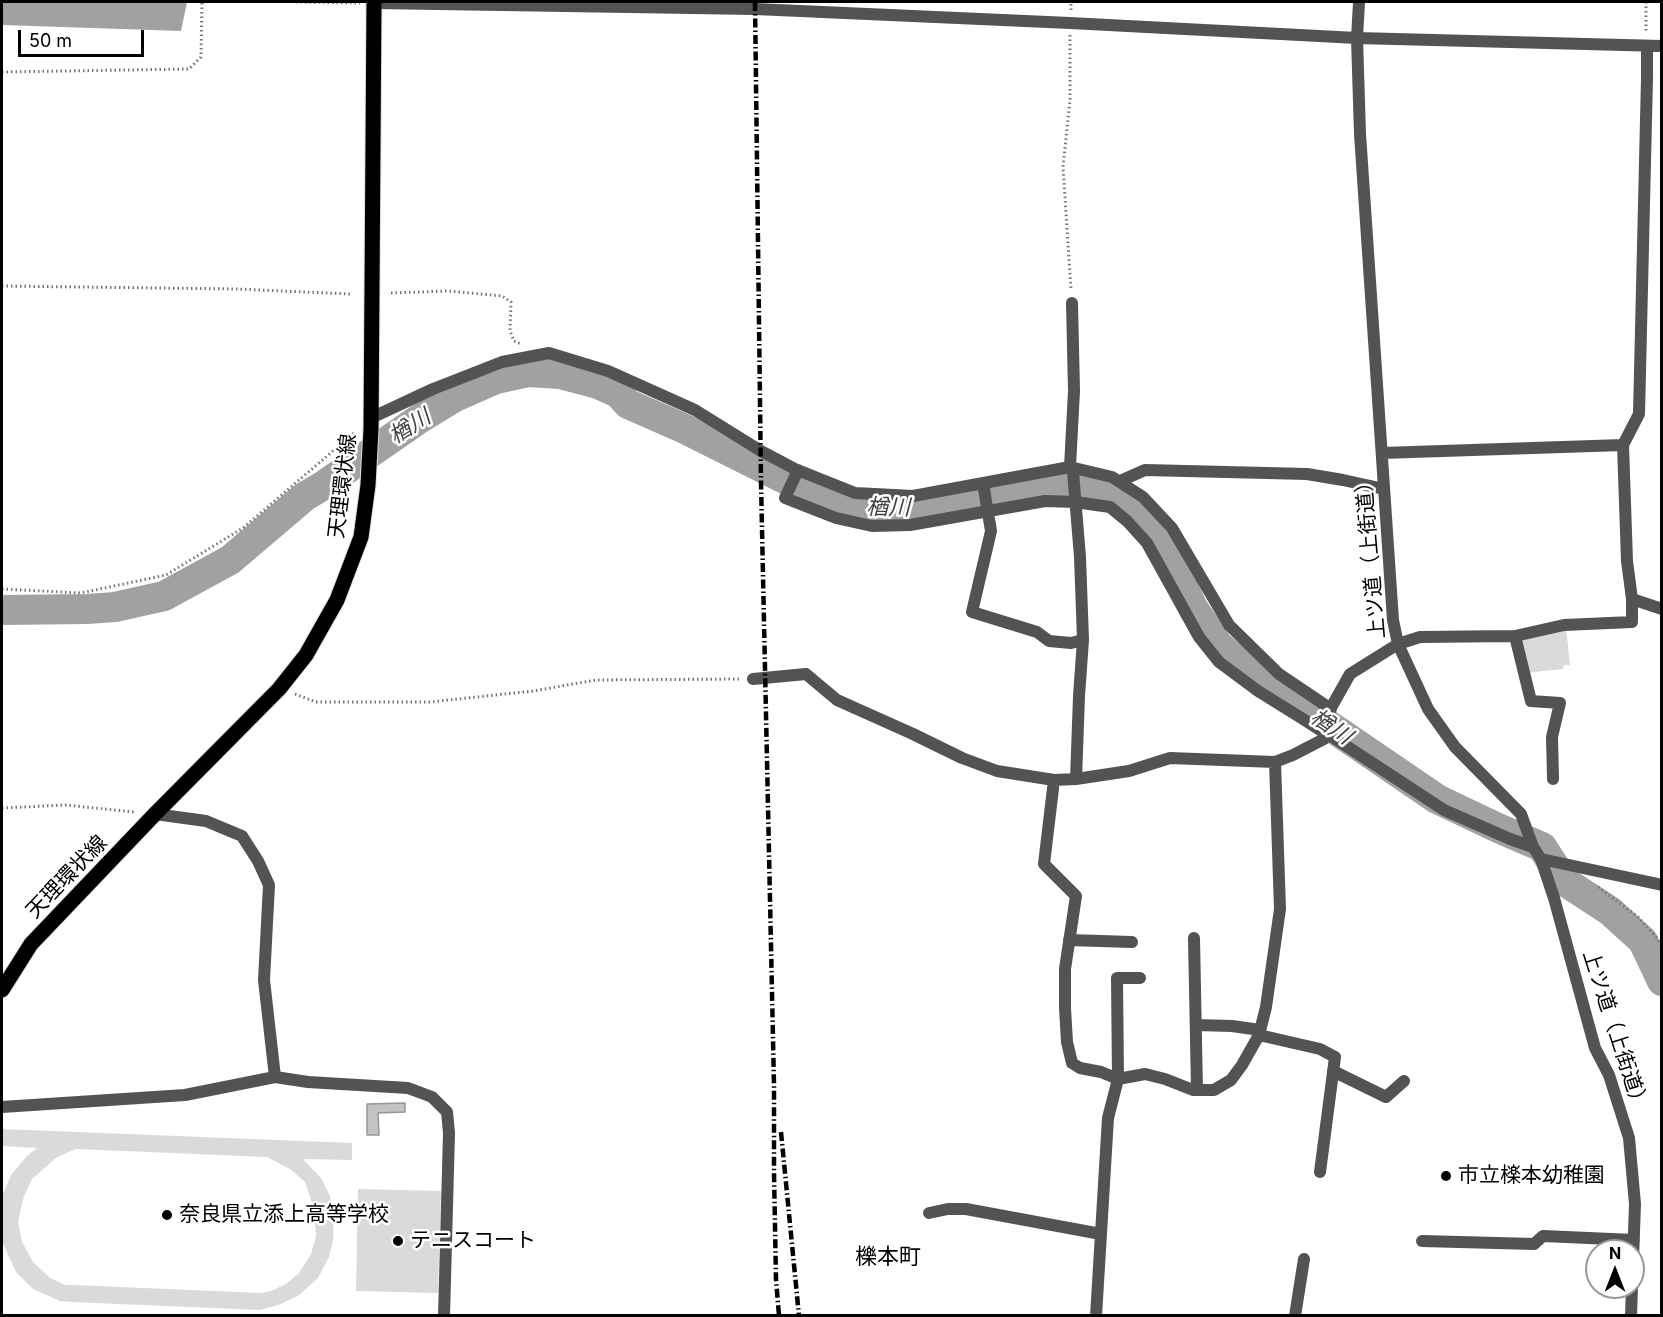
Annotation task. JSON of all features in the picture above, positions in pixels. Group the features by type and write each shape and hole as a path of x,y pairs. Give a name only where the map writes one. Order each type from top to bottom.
{"main road":[{"name":"天理環状線","path":"2,990 31,944 279,689 306,655 337,600 361,537 368,485 371,424 374,2"}],"street":[{"path":"374,2 755,9 1357,38 1662,46"},
{"name":"上ツ道（上街道）","path":"1359,2 1357,38 1360,134 1393,620 1398,644 1428,709 1455,747 1521,814 1533,847 1541,859 1595,1048 1609,1075 1629,1138 1635,1204 1634,1239"},
{"path":"753,679 806,674 837,700 962,758 998,771 1054,780 1076,779 1129,771 1170,758 1275,762 1293,756 1324,739 1326,722 1350,675 1398,644 1420,637 1515,636 1564,625 1632,622 1632,599 1627,561 1623,445 1639,414 1647,47"},
{"path":"1072,303 1074,391 1072,470 1080,557 1083,640 1078,696 1076,779"},
{"path":"371,424 433,389 502,362 549,353 608,371 695,410 761,451 798,470 855,493 913,496 1072,470 1112,477 1143,496 1172,528 1229,625 1326,722 1444,810 1533,847"},
{"path":"1382,453 1623,445"},
{"path":"798,470 785,498 836,518 872,526 910,525 1045,501 1075,498 1110,507 1127,521 1147,543 1199,637 1219,662 1258,691 1326,722"},
{"path":"1120,481 1145,470 1307,474 1384,489"},
{"path":"983,483 992,531 972,612 1037,632 1049,641 1071,643 1083,640"},
{"path":"1632,599 1662,609"},
{"path":"1515,636 1531,701 1560,703 1552,737 1553,779"},
{"path":"1054,780 1044,864 1076,896 1065,969 1066,1042 1072,1063 1080,1068 1101,1072 1118,1079 1145,1074 1197,1090 1214,1089 1230,1080 1242,1065 1259,1032 1266,1007 1280,909 1275,762"},
{"path":"155,814 206,821 242,836 258,861 269,885 264,980 275,1077"},
{"path":"1541,859 1662,885"},
{"path":"1194,938 1197,1090"},
{"path":"1069,940 1132,942"},
{"path":"1096,1316 1108,1118 1118,1079 1117,978 1140,978"},
{"path":"1196,1025 1232,1026 1259,1032 1320,1049 1335,1057 1320,1172"},
{"path":"1333,1071 1386,1097 1404,1081"},
{"path":"2,1107 185,1095 275,1077 308,1082 408,1088 432,1097 447,1112 449,1133 444,1316"},
{"path":"929,1213 948,1209 966,1209 1101,1234"},
{"path":"1422,1240 1534,1244 1544,1236 1612,1239"},
{"path":"1295,1316 1304,1259"},
{"path":"1631,1316 1632,1299"}],"path":[{"path":"2,72 189,69 201,57 202,2"},
{"path":"296,2 374,2"},
{"path":"1071,2 1070,100 1064,167 1072,303"},
{"path":"1646,2 1647,47"},
{"path":"2,286 225,289 350,294"},
{"path":"391,293 448,291 502,296 512,302 510,331 514,341 522,344"},
{"path":"2,589 81,593 166,575 243,528 320,463 371,424"},
{"path":"279,689 316,702 430,702 533,691 596,680 753,679"},
{"path":"2,808 65,805 155,814"},
{"path":"1585,869 1590,880 1638,917 1662,947"}],"shaded area":[{"path":"2,2 187,2 181,31 2,25"},
{"path":"1566,627 1570,665 1564,665 1563,669 1525,673 1517,638"},
{"path":"2,1129 352,1143 352,1160 303,1159 321,1178 330,1196 334,1215 333,1241 329,1257 318,1278 298,1296 260,1310 60,1301 33,1289 16,1272 2,1241 2,1196 11,1175 37,1148 2,1146","holes":["76,1149 267,1157 290,1169 305,1182 314,1209 316,1236 311,1254 299,1273 286,1284 271,1291 261,1293 65,1285 50,1278 33,1262 22,1242 18,1221 24,1196 32,1179 57,1157"]},
{"name":"テニスコート","path":"358,1189 441,1191 438,1293 356,1291"}],"building":[{"path":"405,1103 405,1112 378,1113 379,1135 367,1135 367,1104"}],"waterway":[{"name":"楢川","path":"2,610 115,607 164,596 230,560 304,497 419,419 455,397 496,379 528,372 560,374 598,384 618,393 628,404 685,429 825,499 866,510 907,511 1054,481 1098,485 1136,508 1160,537 1193,608 1218,645 1245,668 1437,799 1542,847 1564,881 1610,911 1643,941 1662,981"}],"railway":[{"path":"755,2 761,482 776,1279 779,1316"},
{"path":"781,1132 799,1316"}],"place":[{"name":"市立檪本幼稚園","path":"1446,1176"},
{"name":"奈良県立添上高等学校","path":"167,1215"},
{"name":"テニスコート","path":"398,1241"}],"district":[{"name":"櫟本町","path":"888,1257"}]}
